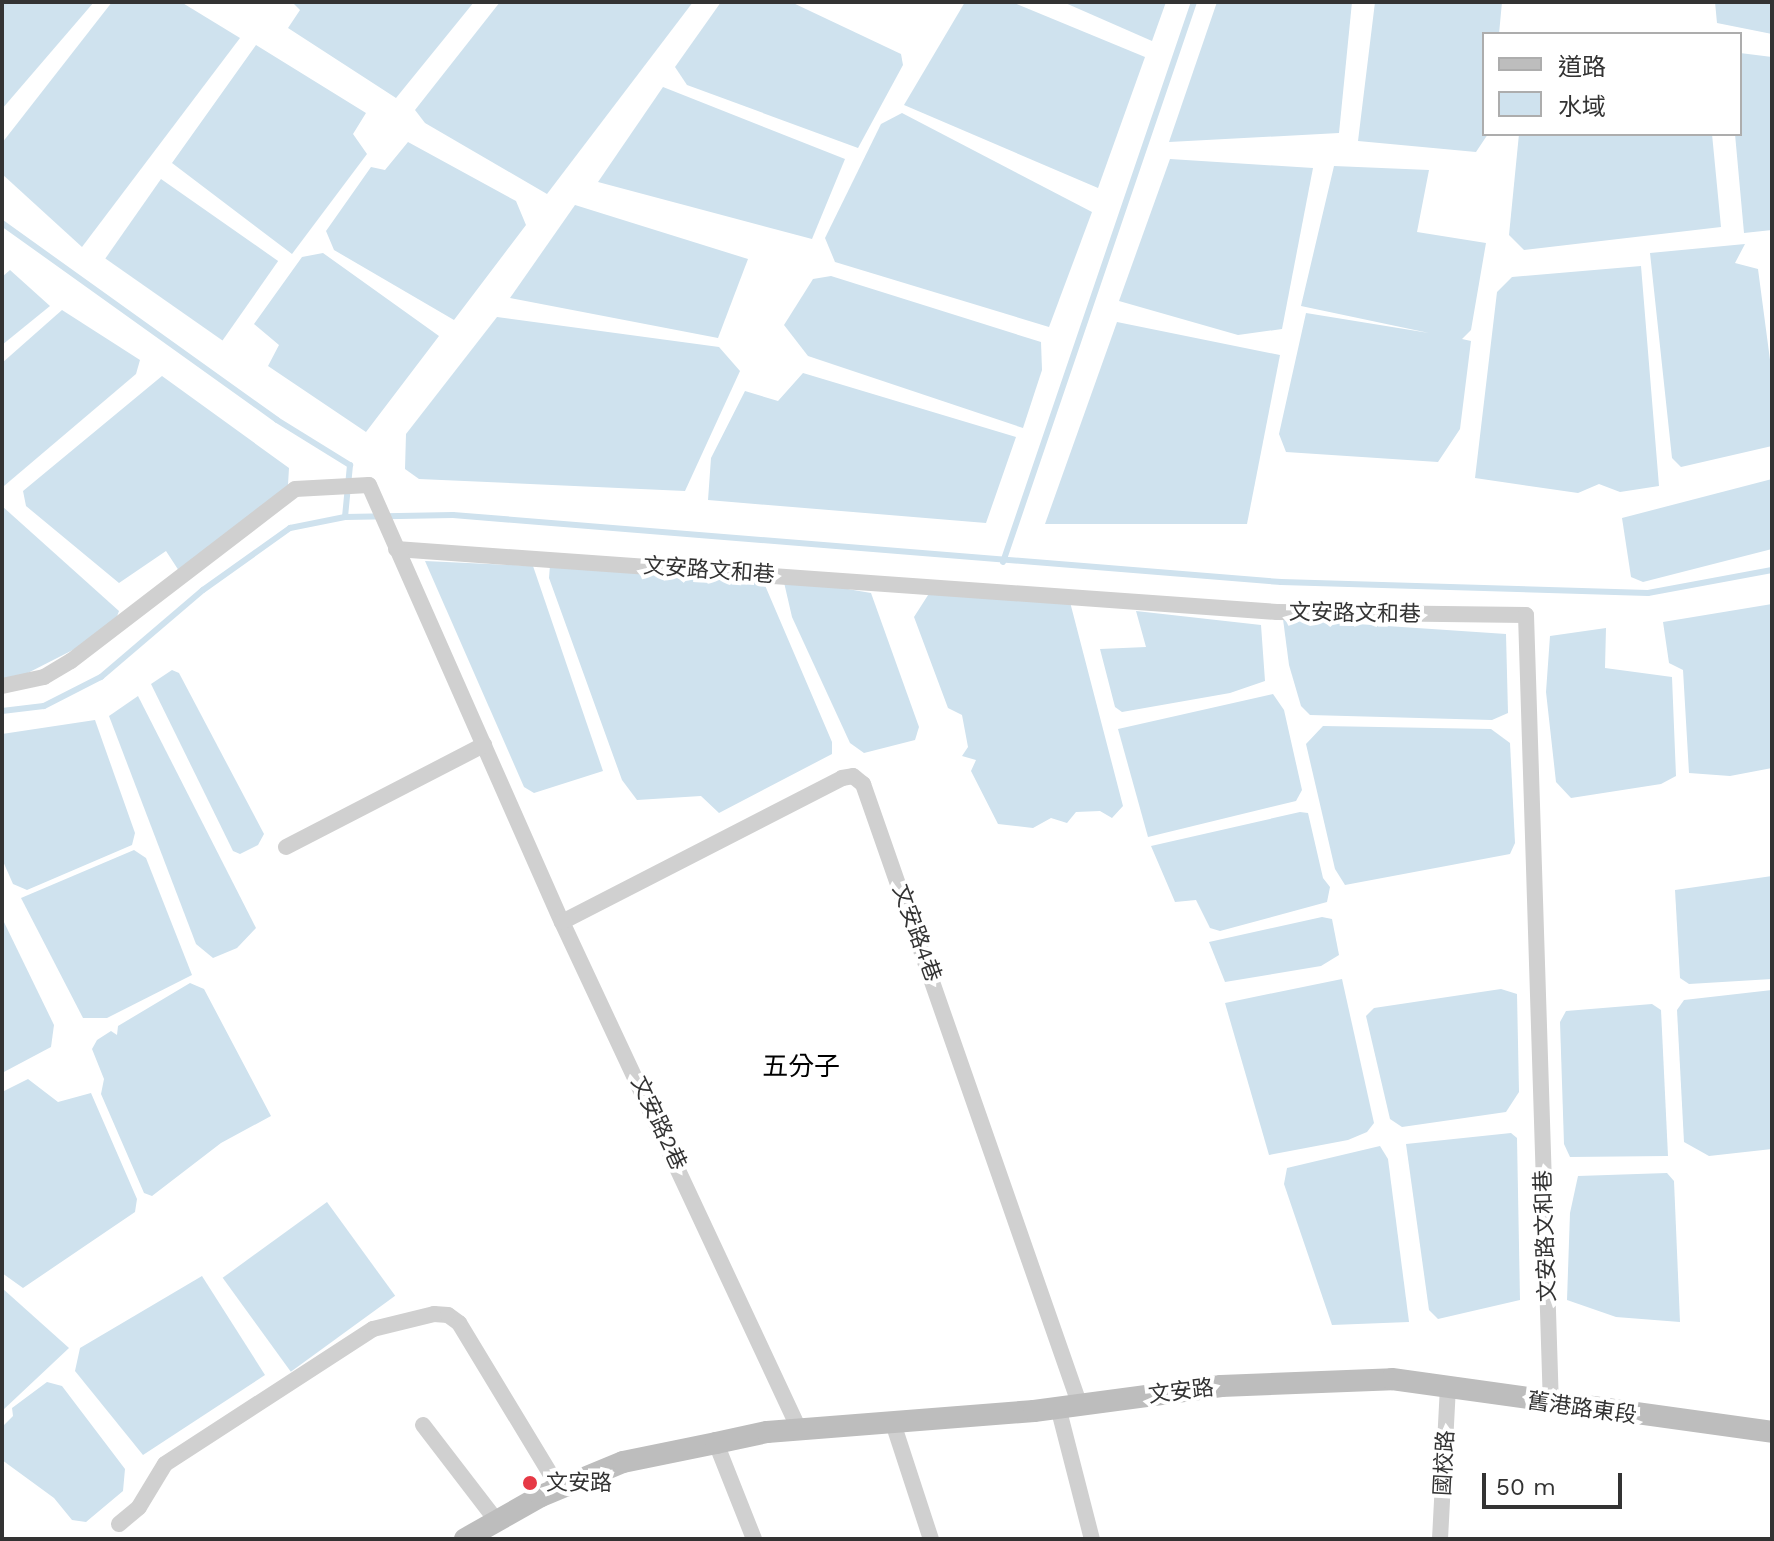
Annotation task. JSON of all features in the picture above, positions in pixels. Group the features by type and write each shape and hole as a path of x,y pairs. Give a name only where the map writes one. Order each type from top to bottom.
{"street":[{"name":"文安路2巷","path":"2,686 44,677 71,661 295,489 369,485 562,922 799,1429"},
{"name":"文安路文和巷","path":"393,542 1277,612 1526,615 1551,1405"},
{"path":"286,847 484,745"},
{"name":"文安路4巷","path":"562,922 842,778 853,776 863,784 1068,1405"},
{"path":"119,1524 139,1507 165,1464 373,1329 434,1314 448,1315 459,1323 559,1488"},
{"name":"舊港路東段","path":"1392,1379 1551,1405 1772,1432"},
{"name":"文安路","path":"465,1539 559,1488 623,1462 716,1443 799,1429 1068,1405 1221,1386 1392,1379"},
{"name":"國校路","path":"1440,1539 1448,1387"},
{"path":"1068,1405 1092,1539"},
{"path":"892,1420 931,1539"},
{"path":"423,1425 496,1520"},
{"path":"716,1443 754,1539"}],"water":[{"path":"2,2 94,2 2,109"},
{"path":"112,2 181,2 240,38 82,247 2,174 2,143"},
{"path":"292,2 474,2 396,98 288,28 300,10"},
{"path":"500,2 693,2 547,194 425,123 415,110"},
{"path":"721,2 791,2 901,54 903,65 858,148 687,85 675,67"},
{"path":"965,2 1012,2 1145,57 1098,188 904,105"},
{"path":"1063,2 1166,2 1152,41"},
{"path":"1217,2 1352,2 1339,133 1169,142"},
{"path":"1375,2 1502,2 1499,32 1482,32 1482,136 1487,136 1476,152 1358,141"},
{"path":"1715,2 1772,2 1772,34 1717,23"},
{"path":"256,45 366,113 353,134 367,154 292,254 172,163"},
{"path":"1742,53 1772,57 1772,230 1744,233 1735,136 1742,136"},
{"path":"663,87 845,159 812,239 598,182"},
{"path":"902,113 1092,212 1049,327 835,262 825,238 881,124"},
{"path":"1519,136 1712,136 1721,227 1524,250 1509,235"},
{"path":"408,142 516,201 526,225 454,320 334,250 326,231 371,167 385,170"},
{"path":"1170,159 1313,168 1282,329 1238,335 1119,301"},
{"path":"1334,166 1429,170 1417,232 1486,243 1471,330 1462,339 1471,341 1460,429 1438,462 1286,452 1279,434 1306,313 1429,333 1301,306"},
{"path":"161,179 278,261 223,340 105,258"},
{"path":"575,205 748,259 718,338 510,298"},
{"path":"1745,244 1735,263 1758,269 1772,375 1772,446 1681,467 1672,458 1650,253"},
{"path":"323,253 439,336 366,432 268,366 279,345 254,324 302,257"},
{"path":"1641,266 1659,486 1620,492 1599,484 1578,493 1475,478 1497,292 1512,277"},
{"path":"10,270 50,306 2,345 2,277"},
{"path":"831,276 1041,342 1042,370 1023,428 808,356 784,325 813,279"},
{"path":"62,310 140,360 136,374 4,486 2,363"},
{"path":"497,317 719,347 740,371 685,491 419,479 405,469 406,434"},
{"path":"1117,322 1280,355 1247,524 1045,524"},
{"path":"803,373 1016,437 986,523 708,500 711,458 745,391 778,401"},
{"path":"162,376 289,468 288,485 181,574 166,551 119,583 26,506 23,491"},
{"path":"1772,479 1772,549 1643,582 1631,577 1622,518"},
{"path":"2,506 119,611 112,630 14,680 2,681"},
{"path":"425,561 533,566 603,771 534,793 524,787"},
{"path":"550,565 764,583 832,742 832,754 719,813 701,796 637,800 622,780 549,578"},
{"path":"783,578 871,593 919,727 915,740 864,753 850,743 792,617"},
{"path":"930,592 1070,602 1123,806 1112,818 1100,811 1076,812 1067,823 1051,818 1033,828 998,824 971,771 976,760 962,756 968,747 962,715 948,708 914,617"},
{"path":"1772,604 1772,768 1730,776 1689,773 1683,670 1669,663 1663,622"},
{"path":"1136,611 1261,625 1265,681 1230,693 1122,712 1115,707 1100,649 1146,647"},
{"path":"1283,619 1506,634 1508,713 1492,720 1310,715 1301,706 1289,665"},
{"path":"1606,628 1605,668 1672,677 1676,776 1661,784 1571,798 1556,782 1546,692 1550,636"},
{"path":"172,670 179,673 264,834 258,845 240,854 233,851 151,684"},
{"path":"1273,694 1284,710 1302,790 1296,801 1148,837 1118,729"},
{"path":"138,696 256,928 237,948 213,958 196,944 109,716"},
{"path":"95,720 135,833 132,845 27,890 13,884 2,859 2,734"},
{"path":"1323,726 1491,729 1510,743 1515,843 1510,854 1345,885 1335,869 1306,744"},
{"path":"1300,812 1308,813 1323,878 1330,887 1327,902 1220,931 1210,928 1196,900 1175,902 1151,846"},
{"path":"134,850 146,858 192,975 107,1018 83,1018 21,898"},
{"path":"1772,876 1772,979 1689,984 1680,978 1675,890"},
{"path":"1322,917 1332,919 1339,955 1321,966 1225,982 1209,942"},
{"path":"2,918 54,1025 51,1047 2,1073"},
{"path":"1342,979 1374,1123 1367,1132 1348,1140 1269,1155 1225,1003"},
{"path":"190,983 204,989 271,1116 221,1143 152,1196 144,1193 101,1094 104,1079 92,1049 97,1040 111,1031 117,1035 118,1026"},
{"path":"1501,989 1517,994 1519,1092 1506,1112 1402,1127 1390,1119 1366,1016 1374,1008"},
{"path":"1772,990 1772,1149 1709,1156 1684,1142 1677,1010 1684,1000"},
{"path":"1652,1004 1661,1010 1668,1156 1570,1157 1564,1144 1560,1022 1566,1011"},
{"path":"28,1079 58,1102 91,1093 137,1199 135,1212 23,1288 2,1273 2,1092"},
{"path":"1511,1133 1517,1138 1520,1300 1438,1319 1429,1310 1406,1144"},
{"path":"1380,1146 1388,1159 1409,1322 1332,1325 1284,1184 1287,1168"},
{"path":"1667,1173 1674,1181 1680,1322 1616,1317 1567,1300 1570,1213 1578,1176"},
{"path":"327,1202 395,1296 291,1372 223,1278"},
{"path":"202,1276 265,1375 143,1455 75,1371 80,1348"},
{"path":"2,1288 69,1348 2,1411"},
{"path":"47,1382 62,1386 125,1469 123,1491 86,1522 72,1520 54,1498 2,1460 2,1427 13,1416 12,1408"}],"waterway":[{"path":"1003,562 1194,2"},
{"path":"2,223 277,420 350,465 345,517"},
{"path":"2,711 44,706 101,677 203,590 290,528 345,517 453,515 1281,582 1648,593 1772,570"}],"place":[{"name":"文安路","path":"530,1483"}],"district":[{"name":"五分子","path":"801,1067"}]}
